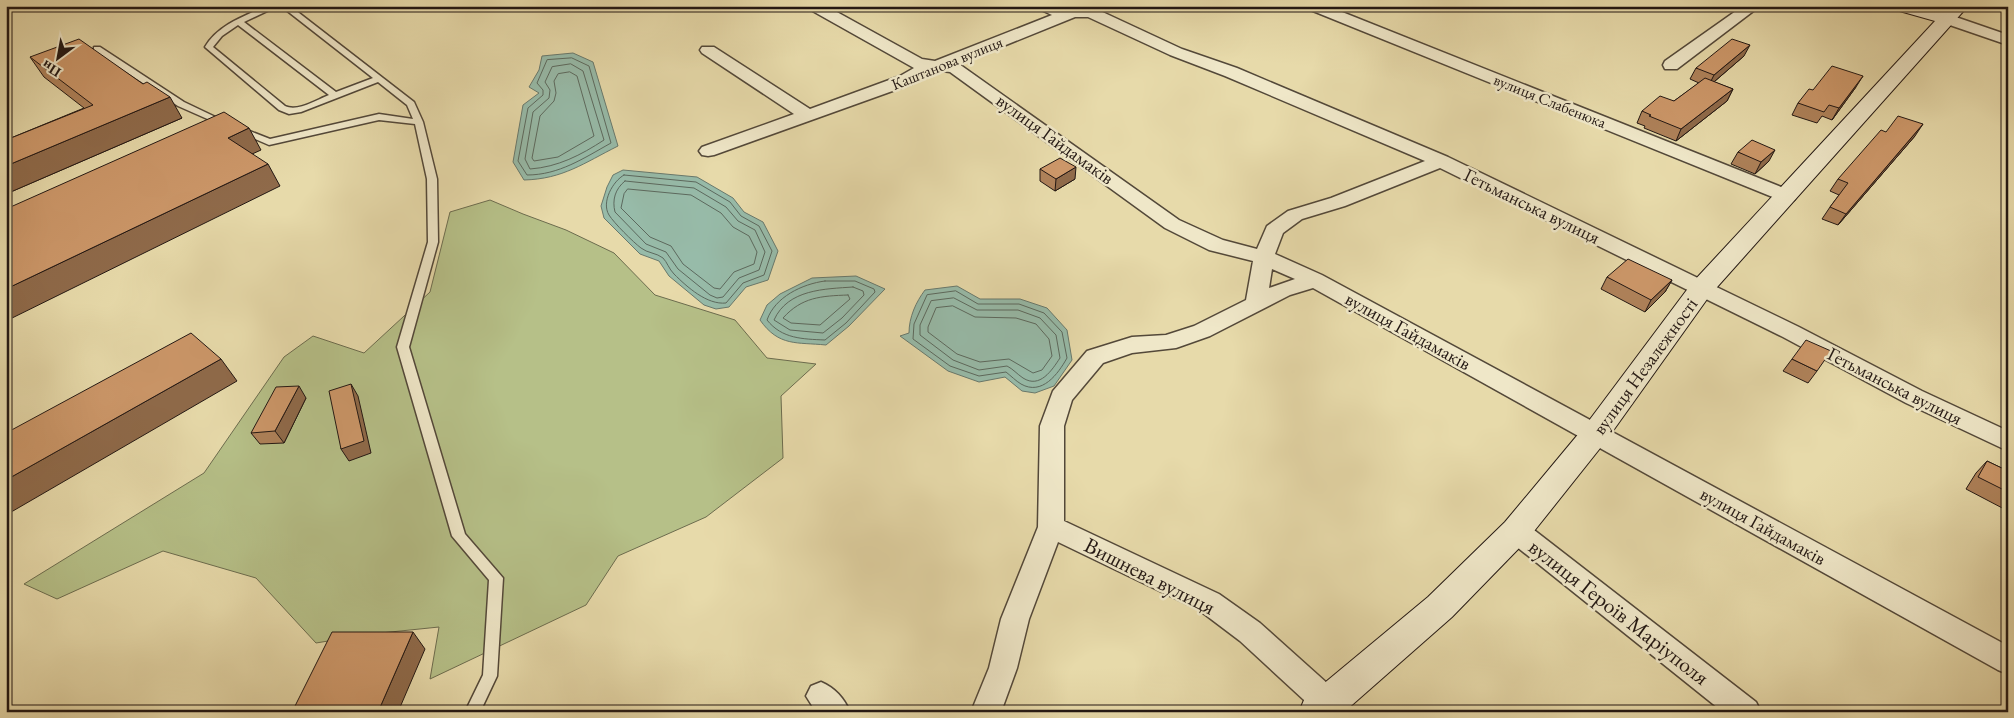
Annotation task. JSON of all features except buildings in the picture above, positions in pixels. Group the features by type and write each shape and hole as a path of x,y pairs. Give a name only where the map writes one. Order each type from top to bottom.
{"street":[{"name":"вулиця Гайдамаків","path":"814,6 916,63 947,66 967,75 1172,224 1216,245 1264,257 1314,280 2008,661"},
{"name":"Гетьманська вулиця","path":"1044,6 1058,12 1080,9 1091,12 1176,52 1231,72 1440,161 1791,332 1914,397 2008,442"},
{"name":"вулиця Слабенюка","path":"1313,6 1787,196"},
{"path":"1671,65 1753,6"},
{"path":"1903,6 1953,13 2008,40"},
{"name":"Каштанова вулиця","path":"708,150 906,80 922,70 957,59 1080,9"},
{"name":"вулиця Незалежності","path":"1326,709 1440,607 1516,531 1595,434 1701,289 1953,13"},
{"path":"708,50 806,114"},
{"path":"1256,303 1264,257 1274,230 1295,215 1338,202 1440,161"},
{"path":"986,712 1003,668 1014,619 1052,526 1052,426 1061,397 1095,357 1132,345 1168,343 1202,331 1283,290 1314,280"},
{"name":"Вишнева вулиця","path":"1052,526 1209,602 1250,632 1326,709"},
{"name":"вулиця Героїв Маріуполя","path":"1516,531 1746,712"}],"lane":[{"path":"274,6 240,22 211,41 209,47 282,108 298,110 378,79"},
{"path":"285,6 411,104 419,122 432,179 433,242 403,347 459,536 496,578 490,676 472,712"},
{"path":"240,22 335,96"},
{"path":"97,49 181,104 269,142 379,117 419,122"}],"green space":[{"path":"490,200 566,230 614,253 655,295 735,320 767,358 816,364 781,396 783,458 706,517 618,556 586,605 430,679 439,627 371,634 316,643 256,578 163,551 57,599 24,584 204,473 284,357 313,336 364,353 430,292 450,212"}],"water":[{"path":"573,53 593,62 618,146 562,173 550,177 524,180 513,162 523,105 539,93 529,87 539,70 542,56"},
{"path":"623,170 697,177 733,198 744,212 763,222 778,251 768,280 746,287 729,307 716,309 704,305 669,276 659,261 640,254 604,218 601,206 607,187 613,175"},
{"path":"856,276 885,289 849,326 826,345 789,342 774,335 760,320 767,305 780,294 812,278"},
{"path":"957,286 980,299 1020,299 1047,308 1067,330 1072,360 1054,386 1035,393 1022,391 1005,377 979,382 948,371 900,336 909,333 910,321 914,310 925,290"}]}
